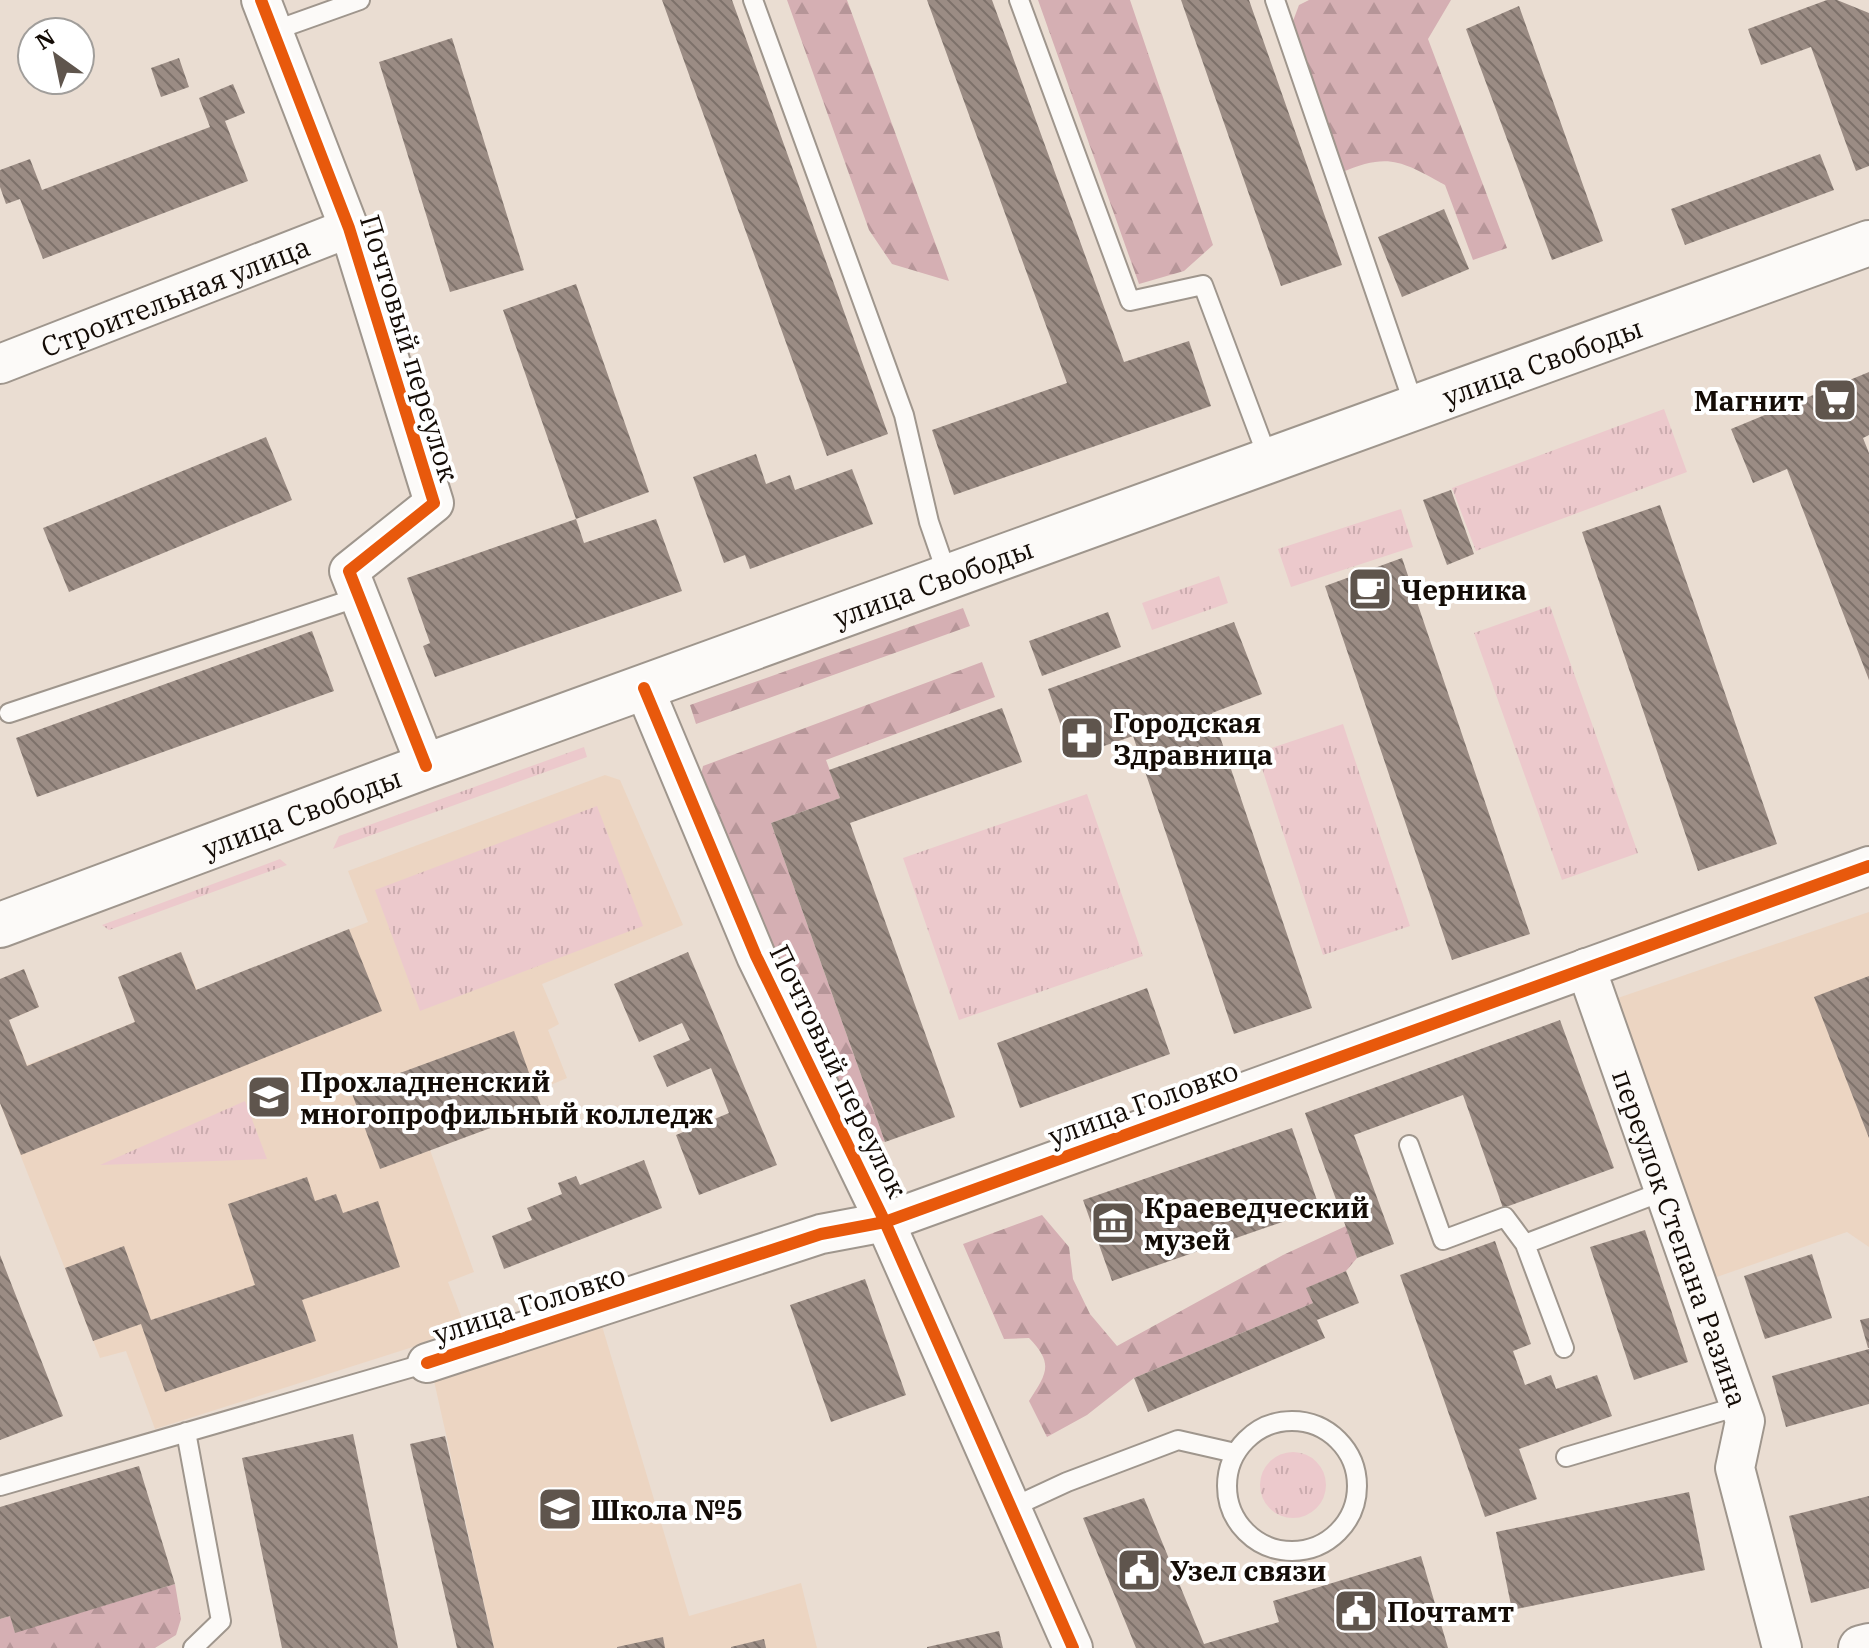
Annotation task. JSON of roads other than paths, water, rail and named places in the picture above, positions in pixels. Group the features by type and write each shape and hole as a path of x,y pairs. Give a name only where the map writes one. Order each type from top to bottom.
{"main road":[{"name":"улица Свободы","path":"0,925 426,766 1869,243"},
{"path":"1861,1648 1869,1646"}],"street":[{"name":"Почтовый переулок","path":"267,16 349,228 434,503 349,571 426,766"},
{"name":"Строительная улица","path":"0,364 349,228"},
{"name":"Почтовый переулок","path":"644,688 756,956 885,1222 1073,1648"},
{"name":"улица Головко","path":"427,1363 821,1234 885,1222 1869,866"},
{"name":"переулок Степана Разина","path":"1586,968 1745,1421 1735,1468 1782,1648"}],"lane":[{"path":"267,16 360,0"},
{"path":"753,0 904,415 929,522 948,577"},
{"path":"1019,0 1130,301 1203,285 1269,461"},
{"path":"1275,0 1415,408"},
{"path":"9,713 359,597"},
{"path":"1409,1145 1443,1240 1505,1217 1525,1244 1564,1348"},
{"path":"1525,1244 1664,1191"},
{"path":"0,1486 427,1363"},
{"path":"1566,1457 1739,1406"},
{"path":"1291,1421 1313,1424 1332,1435 1346,1450 1355,1469 1357,1489 1353,1510 1342,1527 1326,1541 1307,1549 1287,1551 1266,1546 1248,1534 1234,1517 1227,1496 1228,1474 1235,1453 1250,1436 1269,1425 1291,1421"},
{"path":"186,1432 221,1621 193,1648"},
{"path":"1011,1508 1067,1482 1178,1440 1235,1453"}],"place":[{"name":"Магнит","path":"1835,400"},
{"name":"Черника","path":"1370,589"},
{"name":"Городская Здравница","path":"1082,738"},
{"name":"Прохладненский многопрофильный колледж","path":"269,1097"},
{"name":"Краеведческий музей","path":"1113,1223"},
{"name":"Школа №5","path":"560,1509"},
{"name":"Узел связи","path":"1139,1570"},
{"name":"Почтамт","path":"1356,1611"}]}
